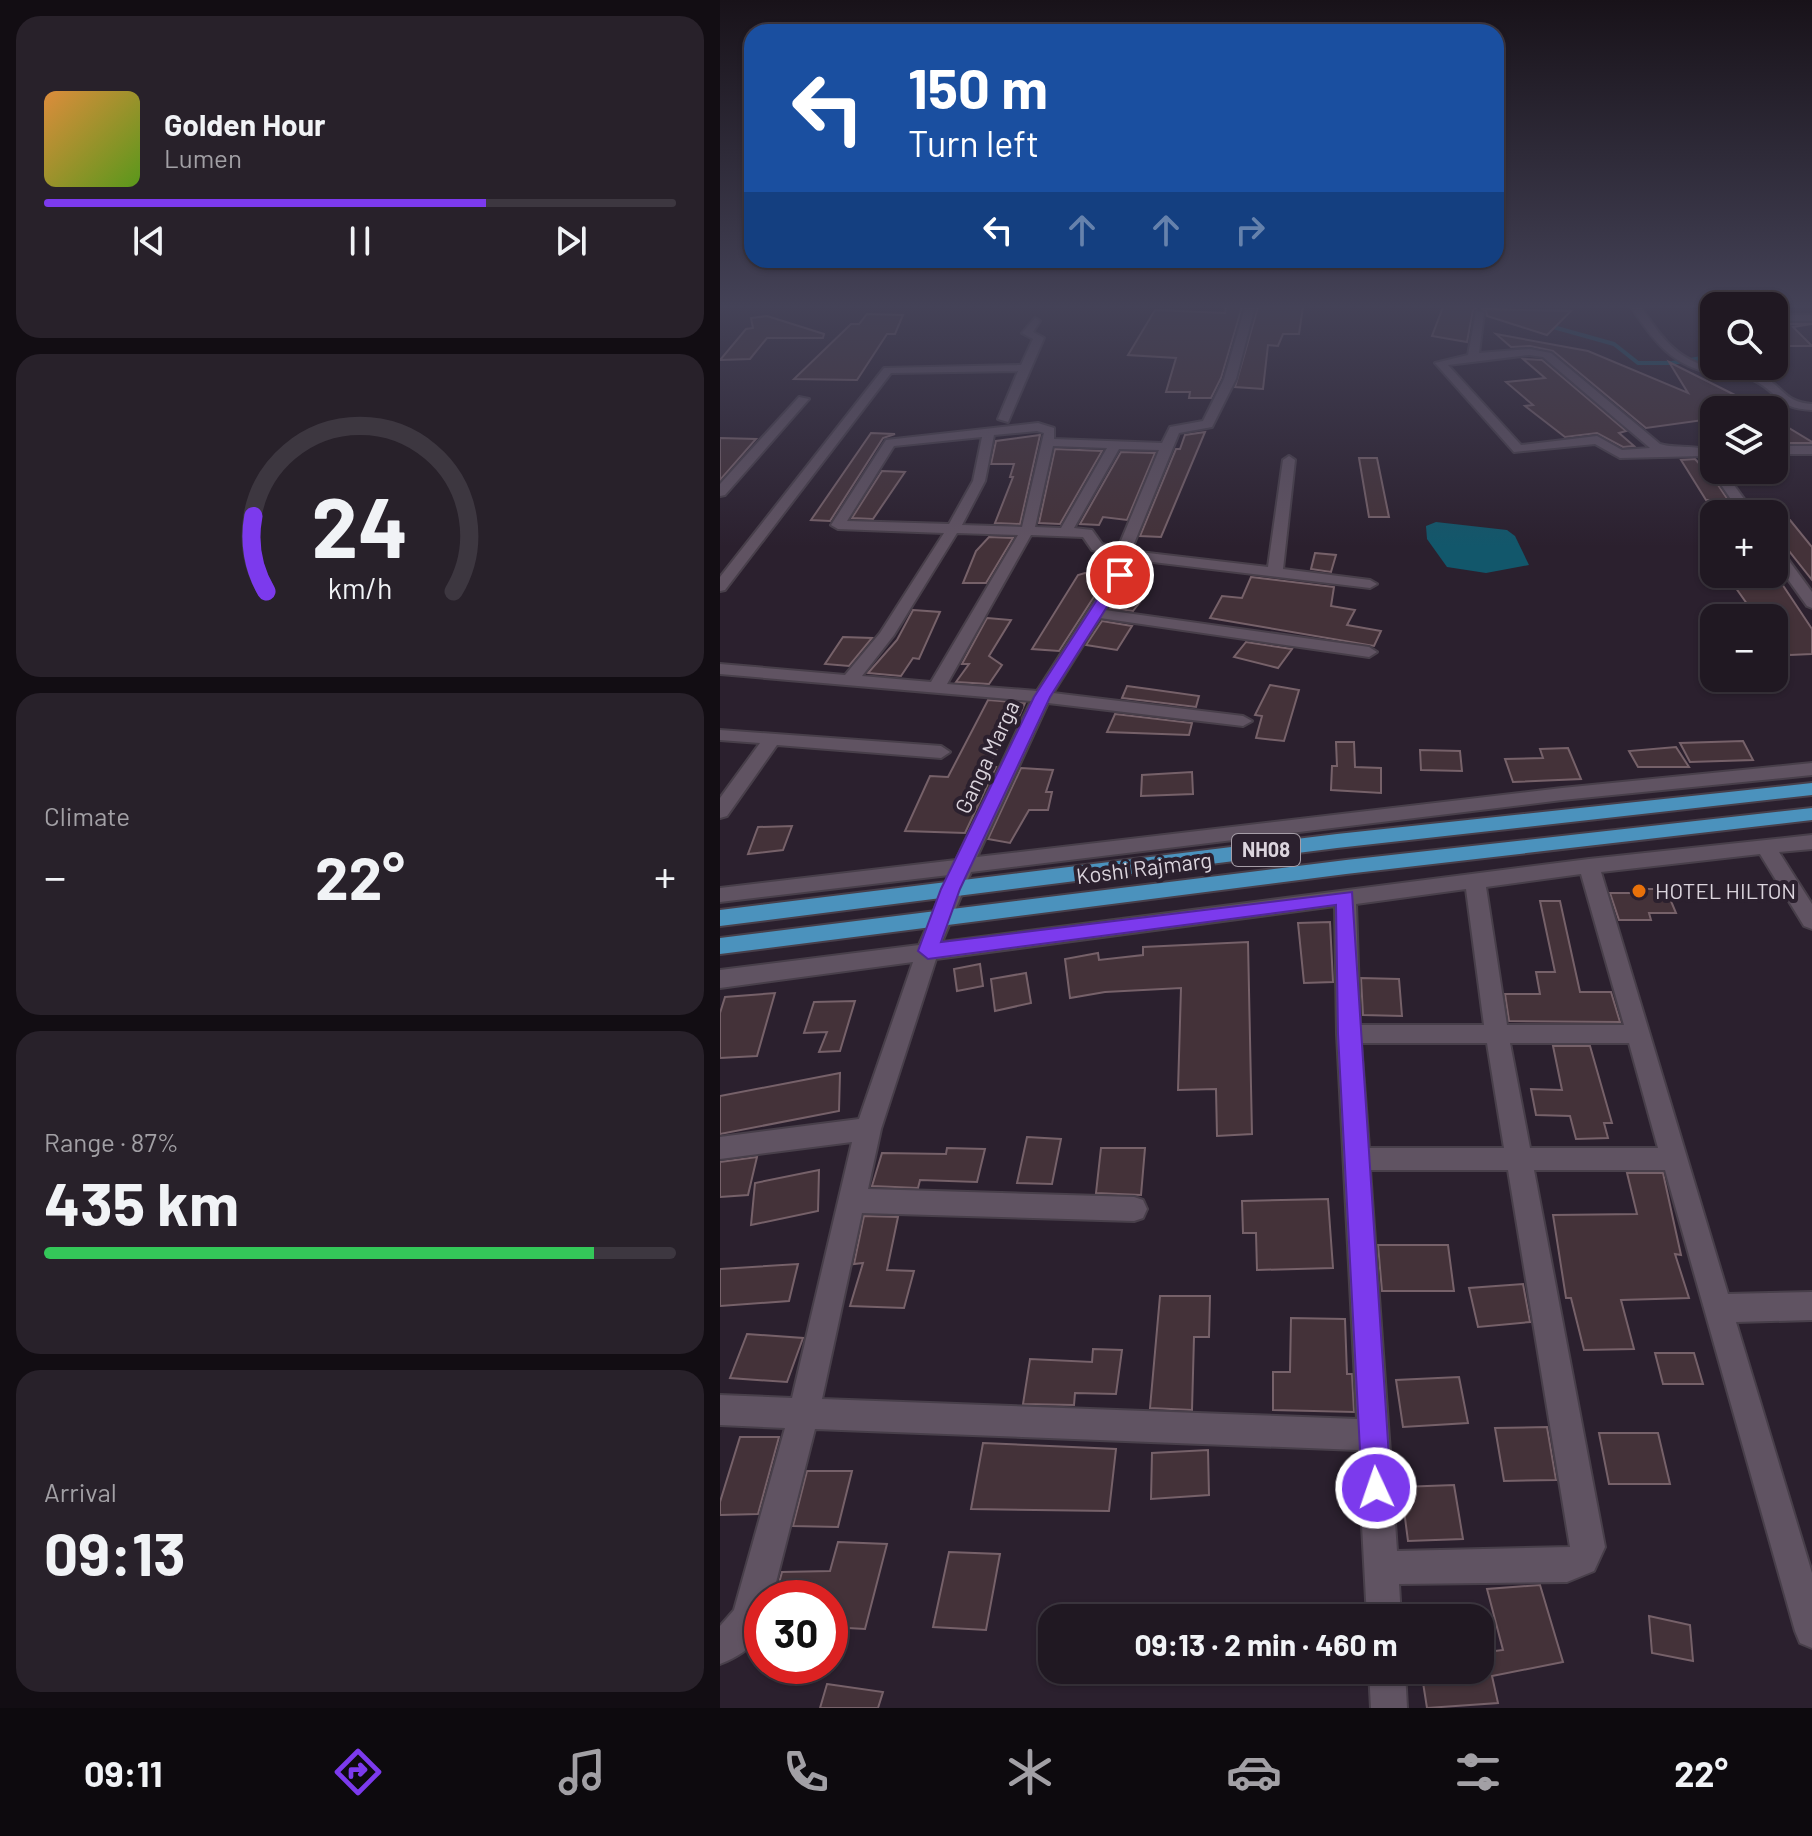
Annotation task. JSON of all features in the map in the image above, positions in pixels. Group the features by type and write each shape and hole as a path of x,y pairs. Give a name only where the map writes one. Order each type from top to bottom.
{"main road":[{"name":"Koshi Rajmarg","path":"720,918 956,878 1812,789"},
{"name":"Koshi Rajmarg","path":"720,946 1586,838 1812,814"}],"street":[{"path":"720,587 875,387"},
{"path":"1004,419 1017,387"},
{"path":"1048,442 1167,447 1174,430 1208,424 1226,387"},
{"path":"1462,387 1518,449 1597,440 1620,454 1700,451"},
{"path":"1586,387 1664,451"},
{"path":"1767,387 1782,402 1810,409"},
{"path":"720,492 803,399"},
{"path":"936,688 1028,529 1050,431 1046,428 989,432 890,443 838,525 1028,529 1087,533 1097,547 1128,554 1370,584"},
{"path":"850,680 886,635 954,527 979,481 989,432"},
{"path":"1066,531 1115,445"},
{"name":"Ganga Marga","path":"720,1647 742,1631 750,1616 804,1413 868,1129 939,918 1042,697 1128,554 1167,447"},
{"path":"1788,450 1812,450"},
{"path":"1275,572 1289,460"},
{"path":"1788,570 1812,603"},
{"path":"1095,613 1369,652"},
{"path":"720,669 1042,697 1243,721"},
{"path":"720,735 941,752"},
{"path":"720,812 772,739"},
{"path":"720,895 956,878 1562,794 1812,769"},
{"path":"720,979 1589,866 1812,842"},
{"path":"1765,847 1812,921"},
{"path":"1589,866 1812,1631"},
{"path":"1381,1568 1567,1565 1586,1554 1586,1531 1497,1034 1475,882"},
{"path":"1345,897 1349,1034 1383,1604"},
{"path":"1349,1034 1637,1034"},
{"path":"720,1148 868,1129"},
{"path":"1356,1159 1674,1159"},
{"path":"852,1201 1134,1209"},
{"path":"1718,1308 1812,1306"},
{"path":"720,1410 1373,1435"},
{"path":"1388,1684 1389,1708"}],"water":[{"path":"1436,522 1507,530 1515,536 1529,565 1486,573 1447,567 1427,539 1426,526"}],"building":[{"path":"1168,387 1217,387 1211,398 1189,398 1190,392 1166,392"},
{"path":"1512,387 1574,387 1626,431 1619,433 1634,446 1623,447 1597,433 1565,437 1525,406 1533,405"},
{"path":"1596,387 1673,387 1688,393 1684,387 1718,387 1737,396 1700,396 1700,420 1646,428"},
{"path":"1788,427 1812,442 1788,443"},
{"path":"1205,432 1161,537 1140,536 1176,449 1180,449 1185,435"},
{"path":"871,433 895,434 883,438 830,521 811,520"},
{"path":"1040,435 1020,524 995,523 1013,477 1010,477 1014,464 991,464 996,441"},
{"path":"720,438 756,439 720,480"},
{"path":"1055,449 1102,451 1060,524 1039,523"},
{"path":"1121,452 1155,453 1127,520 1103,517 1099,525 1080,524"},
{"path":"1359,458 1377,458 1389,517 1369,517"},
{"path":"1695,459 1700,464 1700,484 1717,484 1728,500 1706,500 1681,460"},
{"path":"882,471 905,472 873,519 852,518"},
{"path":"1788,520 1812,547 1812,580 1788,550"},
{"path":"989,537 1013,538 986,583 963,583 976,551"},
{"path":"1315,553 1336,555 1331,572 1311,569"},
{"path":"1078,575 1108,575 1059,651 1032,649"},
{"path":"1251,577 1334,587 1331,606 1355,610 1347,625 1381,631 1374,646 1210,618 1222,596 1242,598"},
{"path":"1128,578 1149,580 1137,601 1140,602 1133,611 1110,608"},
{"path":"1736,588 1785,588 1812,629 1812,654 1790,655 1788,652 1788,604 1747,604"},
{"path":"913,610 940,612 919,659 913,658 901,676 868,673 897,640"},
{"path":"987,618 1011,620 989,656 1002,665 989,684 956,682 969,664 962,664"},
{"path":"1102,621 1132,626 1117,650 1086,645"},
{"path":"843,637 872,638 849,666 825,664"},
{"path":"1246,642 1292,649 1278,668 1234,657"},
{"path":"1270,685 1299,690 1284,741 1256,738 1262,716 1255,715"},
{"path":"1127,686 1199,696 1196,707 1122,698"},
{"path":"988,700 1025,703 1018,719 1012,718 989,767 996,767 965,833 905,831 930,776 948,777"},
{"path":"1115,714 1192,723 1189,735 1107,732"},
{"path":"1743,741 1753,760 1690,762 1680,743"},
{"path":"1336,742 1354,742 1355,767 1381,768 1381,793 1331,790 1332,766 1337,766"},
{"path":"1676,747 1689,767 1638,767 1629,751"},
{"path":"1568,748 1581,779 1513,782 1505,759 1543,758 1540,749"},
{"path":"1420,750 1460,751 1462,771 1421,770"},
{"path":"1021,768 1053,770 1046,792 1052,792 1048,810 1029,810 1010,843 988,839"},
{"path":"1192,772 1193,794 1141,796 1142,775"},
{"path":"792,826 783,850 748,854 758,827"},
{"path":"1644,889 1666,889 1676,913 1649,913 1651,920 1619,920 1610,893 1645,893"},
{"path":"1540,901 1560,901 1580,992 1611,992 1620,1022 1509,1021 1505,994 1540,994 1536,972 1555,972"},
{"path":"1330,922 1333,982 1304,983 1298,923"},
{"path":"1248,942 1252,1134 1217,1136 1216,1089 1178,1090 1181,988 1105,992 1070,998 1065,959 1098,953 1099,960 1143,955 1143,947"},
{"path":"980,964 983,986 957,991 954,969"},
{"path":"1026,973 1031,1003 995,1011 991,979"},
{"path":"1361,978 1399,979 1402,1016 1363,1015"},
{"path":"775,993 757,1056 720,1058 720,1013 725,997"},
{"path":"855,1001 840,1051 819,1052 827,1032 804,1033 814,1002"},
{"path":"1553,1046 1590,1046 1612,1123 1604,1123 1608,1138 1576,1139 1570,1116 1536,1115 1531,1089 1562,1090"},
{"path":"840,1073 839,1111 720,1134 720,1096"},
{"path":"1027,1137 1061,1139 1052,1184 1017,1183"},
{"path":"947,1148 985,1149 977,1182 920,1180 918,1188 872,1186 882,1153 946,1154"},
{"path":"1101,1148 1145,1148 1141,1195 1096,1193"},
{"path":"757,1157 748,1195 720,1197 720,1162"},
{"path":"819,1170 818,1211 751,1225 755,1183"},
{"path":"1627,1173 1663,1173 1681,1255 1675,1254 1689,1298 1621,1300 1634,1349 1584,1350 1571,1298 1566,1298 1553,1215 1637,1214"},
{"path":"1328,1199 1333,1268 1257,1270 1256,1233 1243,1233 1242,1201"},
{"path":"864,1216 898,1217 887,1270 914,1271 904,1308 850,1306 863,1263 854,1264"},
{"path":"1378,1245 1448,1245 1454,1291 1382,1291"},
{"path":"798,1264 789,1301 720,1306 720,1269"},
{"path":"1523,1284 1530,1322 1478,1327 1469,1288"},
{"path":"1160,1296 1210,1296 1209,1337 1194,1337 1192,1410 1150,1408"},
{"path":"1291,1318 1345,1319 1347,1374 1352,1374 1354,1412 1273,1410 1273,1372 1290,1372"},
{"path":"747,1334 803,1338 787,1382 730,1378"},
{"path":"1093,1349 1122,1350 1116,1394 1075,1393 1074,1405 1023,1404 1030,1359 1092,1362"},
{"path":"1655,1353 1694,1353 1703,1384 1663,1384"},
{"path":"1459,1377 1468,1423 1403,1427 1396,1380"},
{"path":"1547,1427 1556,1480 1504,1481 1495,1428"},
{"path":"1599,1433 1658,1433 1670,1484 1609,1484"},
{"path":"740,1437 779,1437 758,1514 720,1515 720,1502"},
{"path":"983,1443 1116,1449 1109,1511 971,1509"},
{"path":"1208,1450 1209,1495 1151,1499 1152,1453"},
{"path":"807,1471 852,1471 838,1527 793,1526"},
{"path":"1454,1485 1463,1539 1408,1541 1401,1487"},
{"path":"838,1542 887,1544 865,1629 848,1628 848,1580 780,1580 782,1572 830,1571"},
{"path":"949,1552 1000,1554 986,1630 933,1627"},
{"path":"1540,1585 1563,1662 1494,1676 1494,1651 1503,1650 1494,1604 1491,1604 1487,1589"},
{"path":"1649,1616 1690,1625 1693,1661 1652,1653"},
{"path":"827,1684 883,1692 878,1708 820,1708"},
{"path":"1423,1684 1494,1684 1498,1703 1427,1708"}],"place":[{"name":"HOTEL HILTON","path":"1639,891"}],"route":[{"path":"1120,575 1042,697 950,889 928,951 1345,897 1349,1034 1376,1488"}]}
